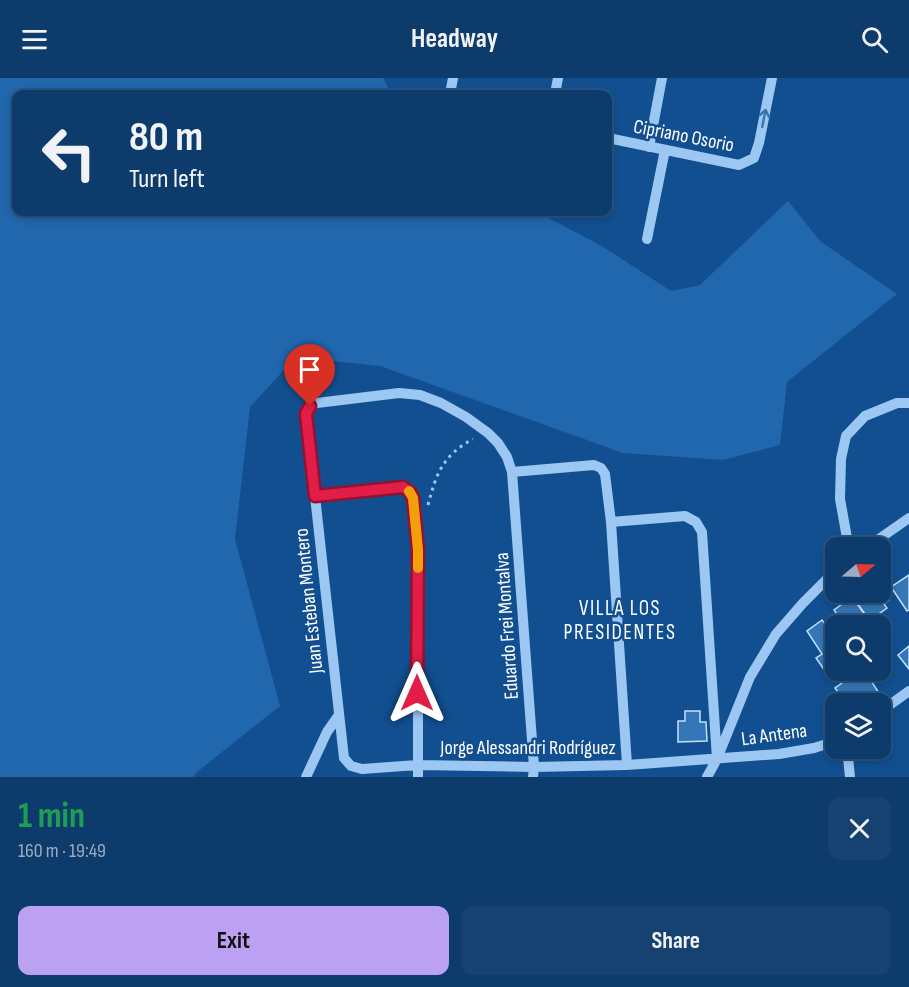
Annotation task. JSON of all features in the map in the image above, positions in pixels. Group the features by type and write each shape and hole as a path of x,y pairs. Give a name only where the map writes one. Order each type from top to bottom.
{"street":[{"path":"649,147 662,78"},
{"name":"Cipriano Osorio","path":"612,139 739,165 754,158 772,78"},
{"path":"647,239 664,150"},
{"name":"Juan Esteban Montero","path":"344,758 306,414 310,406 317,403 399,393 420,395 441,403 488,433"},
{"path":"847,537 840,499 841,459 846,436 865,416 897,403 909,403"},
{"path":"488,433 507,457 512,472 594,465 601,468 605,474 611,522 627,765"},
{"name":"Eduardo Frei Montalva","path":"512,472 534,772"},
{"path":"315,496 403,487 410,492 413,498 418,550 418,777"},
{"path":"611,522 685,516 696,522 702,531 717,759"},
{"path":"882,537 909,518"},
{"path":"707,777 717,759 750,676 776,634 825,581"},
{"path":"891,704 909,691"},
{"path":"306,777 327,732 339,715"},
{"name":"La Antena","path":"717,759 779,754 825,744"},
{"name":"Jorge Alessandri Rodríguez","path":"344,758 351,766 362,769 417,765 534,772 717,759"},
{"path":"848,759 850,777"}],"path":[{"path":"427,509 436,476 448,457 459,446 488,433"}],"shaded area":[{"path":"0,78 383,78 389,90 12,90 12,216 545,216 602,246 671,291 700,285 788,201 820,241 897,294 787,382 780,445 723,460 623,453 380,366 323,360 283,371 250,407 235,539 280,706 193,777 0,777"}],"building":[{"path":"909,575 909,610 907,611 891,587"},
{"path":"844,603 856,603 865,615 837,615 834,610"},
{"path":"857,603 885,603 887,608 877,615 866,615"},
{"path":"822,620 825,624 825,671 816,658 822,654 807,631"},
{"path":"909,646 909,669 898,655"},
{"path":"845,681 871,681 879,693 839,693 835,688"},
{"path":"685,711 700,711 700,722 706,722 707,741 678,742 678,721 685,721"}],"slow traffic":[{"path":"409,491 413,498 418,568"}],"district":[{"name":"VILLA LOS PRESIDENTES","path":"620,620"}],"route":[{"path":"310,406 306,414 315,496 403,487 410,492 413,498 418,550 417,693"}]}
